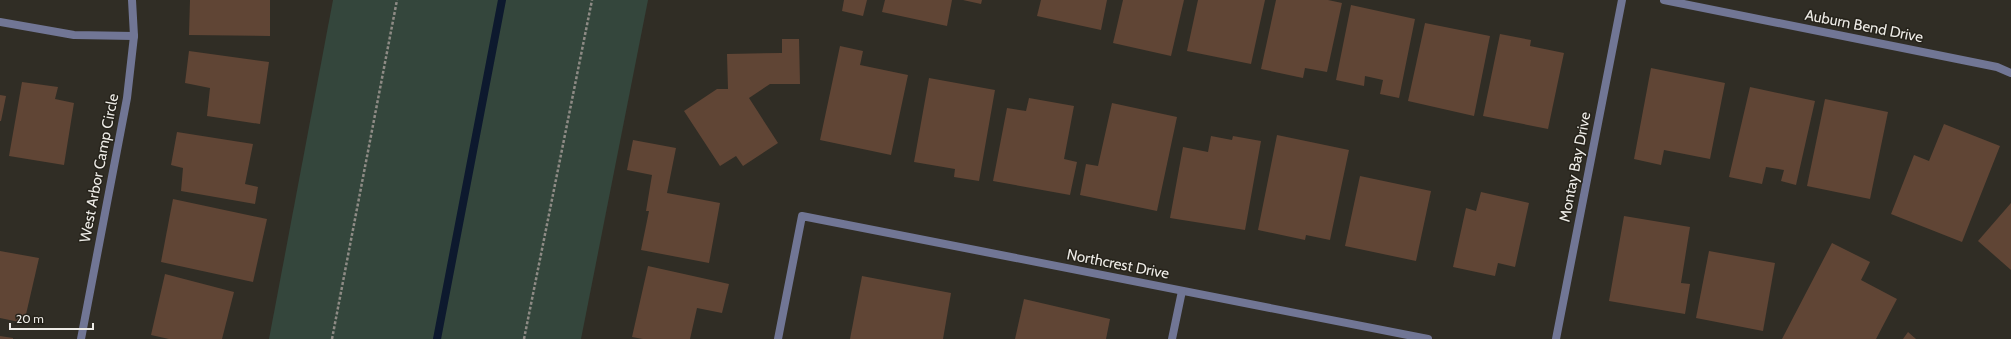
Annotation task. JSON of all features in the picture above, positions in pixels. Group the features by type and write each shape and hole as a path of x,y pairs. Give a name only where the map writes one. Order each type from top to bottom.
{"street":[{"name":"West Arbor Camp Circle","path":"80,339 127,98 134,36 132,0"},
{"name":"Montay Bay Drive","path":"1556,339 1622,0"},
{"name":"Auburn Bend Drive","path":"1664,0 1998,67 2011,73"},
{"path":"0,22 74,35 134,36"},
{"name":"Northcrest Drive","path":"778,339 802,216 1428,339"},
{"path":"1172,339 1182,291"}],"path":[{"path":"332,339 397,0"},
{"path":"524,339 592,0"}],"green space":[{"path":"333,0 648,0 581,339 269,339"}],"building":[{"path":"190,0 270,0 270,36 189,35"},
{"path":"844,0 867,0 863,16 842,11"},
{"path":"885,0 952,0 947,26 882,12"},
{"path":"963,0 982,0 981,4"},
{"path":"1041,0 1107,0 1101,30 1037,16"},
{"path":"1123,0 1184,0 1171,56 1113,43"},
{"path":"1198,0 1265,0 1251,64 1187,51"},
{"path":"1276,0 1328,0 1342,3 1327,72 1305,68 1303,78 1261,69"},
{"path":"1351,5 1415,19 1399,98 1380,94 1383,80 1365,76 1364,86 1336,80"},
{"path":"1425,23 1490,36 1474,116 1408,101"},
{"path":"1500,34 1531,40 1530,46 1564,53 1548,129 1483,116"},
{"path":"782,39 799,39 800,84 770,84 749,98 778,143 743,166 736,156 720,166 684,111 717,89 728,89 727,54 782,53"},
{"path":"840,46 863,51 860,65 908,75 891,155 820,140"},
{"path":"189,51 269,62 260,124 207,116 210,88 185,83"},
{"path":"1651,68 1725,83 1710,159 1664,150 1661,165 1634,159"},
{"path":"929,78 995,90 979,181 954,177 955,169 914,162"},
{"path":"22,82 58,87 55,99 74,103 64,165 9,156"},
{"path":"1750,87 1815,101 1796,185 1781,181 1784,170 1766,167 1762,184 1729,177"},
{"path":"0,95 6,96 1,121 0,121"},
{"path":"1029,98 1074,106 1064,159 1077,162 1070,195 993,181 1007,108 1026,111"},
{"path":"1825,99 1888,112 1870,199 1807,186"},
{"path":"1112,103 1177,117 1157,211 1080,195 1086,164 1098,166"},
{"path":"1944,124 2000,146 1962,242 1891,214 1914,155 1929,161"},
{"path":"177,132 253,144 245,184 258,187 255,204 181,191 183,168 171,165"},
{"path":"1277,135 1349,150 1330,240 1306,235 1305,240 1258,230"},
{"path":"1211,136 1232,140 1233,136 1261,141 1245,230 1170,218 1183,147 1208,152"},
{"path":"633,140 676,148 667,193 720,203 709,263 641,250 649,211 646,211 652,175 627,170"},
{"path":"1360,176 1431,191 1416,261 1345,246"},
{"path":"1481,192 1529,203 1515,267 1498,263 1495,276 1453,267 1466,208 1476,211"},
{"path":"173,199 267,219 253,282 161,262"},
{"path":"2011,203 2011,270 1978,241"},
{"path":"1624,216 1690,227 1681,283 1690,284 1685,314 1609,301"},
{"path":"1832,243 1870,262 1861,280 1897,299 1876,339 1782,339"},
{"path":"0,251 39,258 24,323 0,318"},
{"path":"1709,251 1775,263 1763,331 1696,318"},
{"path":"648,266 729,284 722,313 697,308 690,339 643,339 632,337"},
{"path":"165,274 234,292 222,339 169,339 151,335"},
{"path":"862,276 951,293 943,339 850,339"},
{"path":"1024,299 1110,319 1106,339 1015,339"},
{"path":"1908,332 1916,339 1903,339"},
{"path":"0,336 13,338 13,339 0,339"}],"waterway":[{"path":"437,339 502,0"}]}
